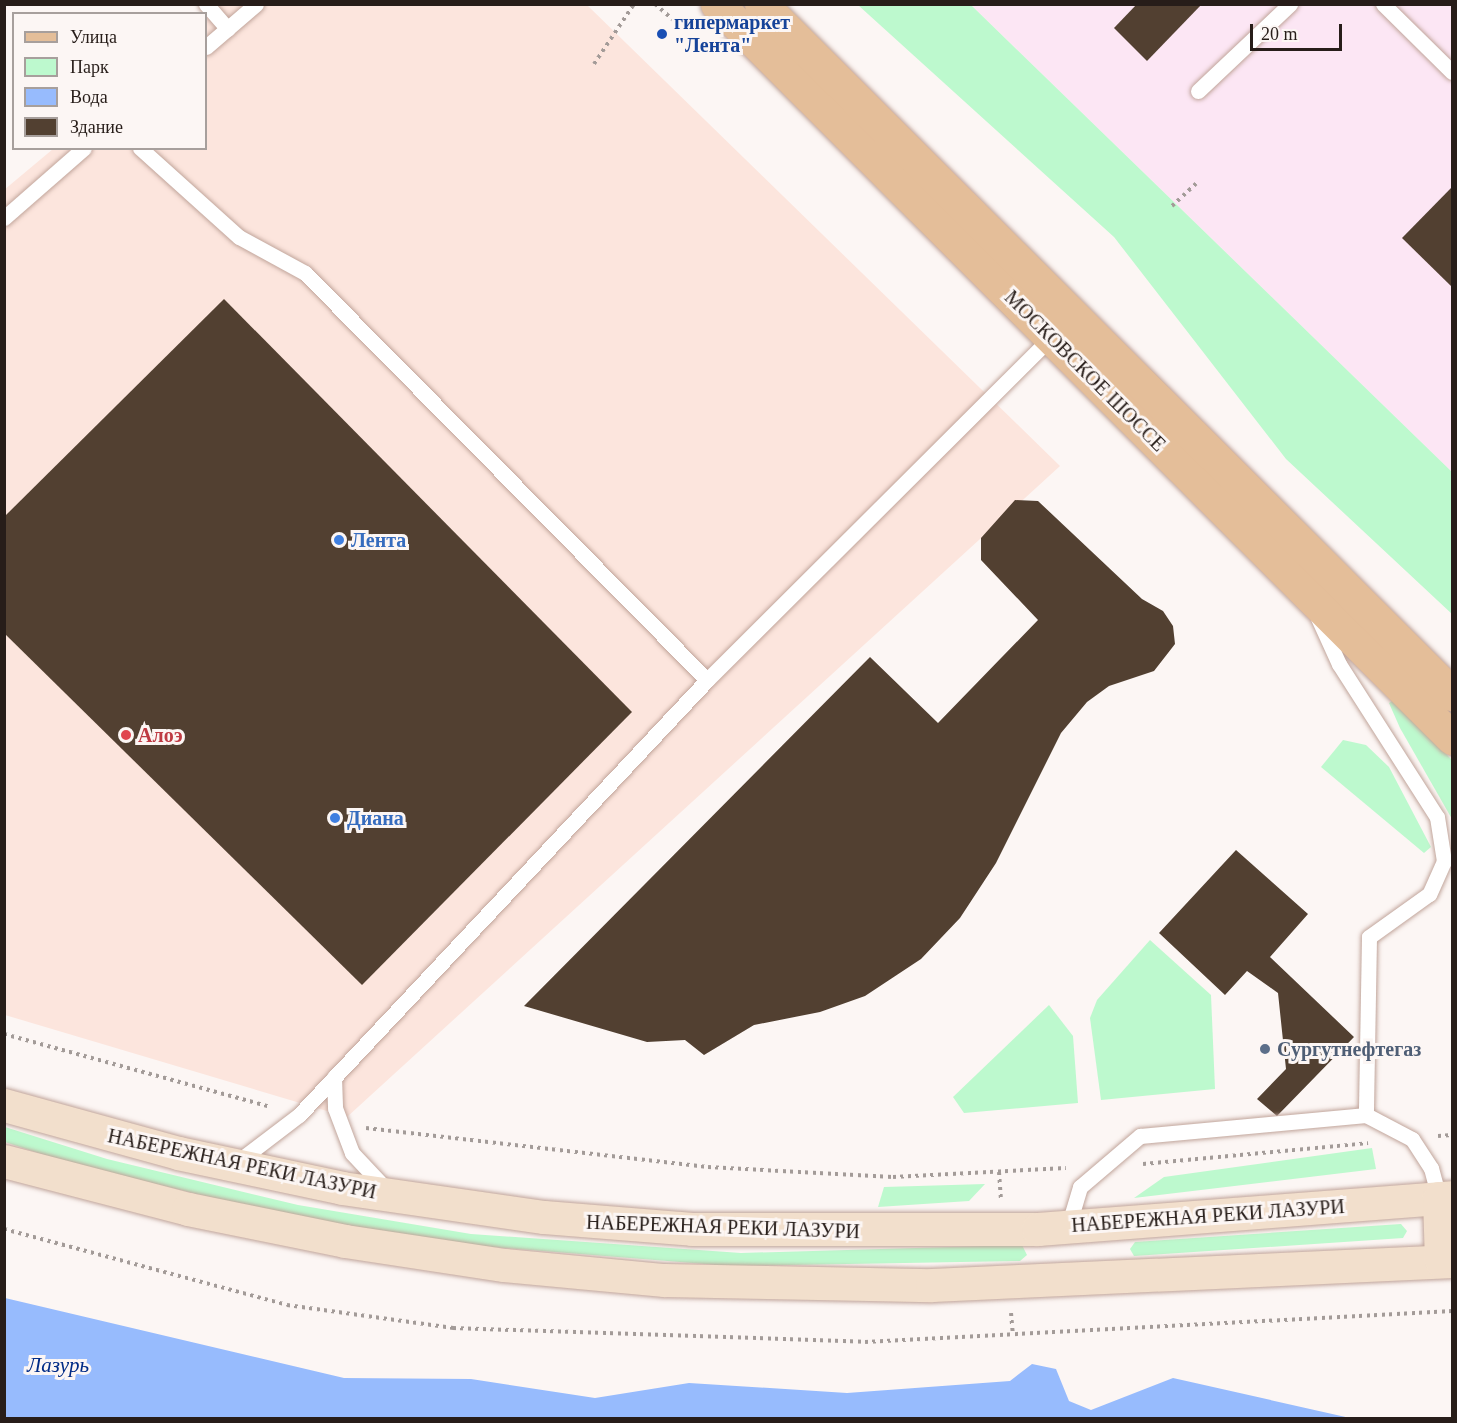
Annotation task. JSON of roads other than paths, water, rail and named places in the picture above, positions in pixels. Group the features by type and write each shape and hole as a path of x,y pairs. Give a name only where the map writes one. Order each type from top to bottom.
{"main road":[{"name":"МОСКОВСКОЕ ШОССЕ","path":"717,4 1452,738"},
{"name":"МОСКОВСКОЕ ШОССЕ","path":"761,4 1452,694"},
{"name":"НАБЕРЕЖНАЯ РЕКИ ЛАЗУРИ","path":"4,1105 232,1166 396,1197 544,1217 712,1230 1053,1228 1445,1198"},
{"path":"4,1161 250,1223 504,1265 771,1285 1039,1280 1447,1261 1445,1198"},
{"path":"1125,1224 1112,1240 1111,1254 1129,1275"},
{"path":"1039,1280 1054,1267 1057,1254 1049,1236 1053,1228"}],"lane":[{"path":"206,4 228,29"},
{"path":"207,46 256,4"},
{"path":"1198,91 1290,4"},
{"path":"1383,4 1452,72"},
{"path":"4,218 82,150"},
{"path":"142,150 238,237 305,273 707,680"},
{"path":"232,1166 298,1115 707,680 1051,337"},
{"path":"1307,593 1339,664 1437,817 1444,861 1429,894 1369,937 1366,1115"},
{"path":"334,1077 340,1125 362,1168 396,1197"},
{"path":"1053,1228 1080,1186 1140,1136 1366,1115 1412,1139 1431,1168 1445,1198"}],"water":[{"name":"Лазурь","path":"5,1298 344,1378 471,1379 595,1398 689,1383 847,1393 1010,1381 1032,1364 1056,1369 1069,1401 1091,1410 1173,1378 1350,1418 5,1418"}],"place":[{"name":"гипермаркет \"Лента\"","path":"662,34"},
{"name":"Лента","path":"339,540"},
{"name":"Алоэ","path":"126,735"},
{"name":"Диана","path":"335,818"},
{"name":"Сургутнефтегаз","path":"1265,1049"}]}
